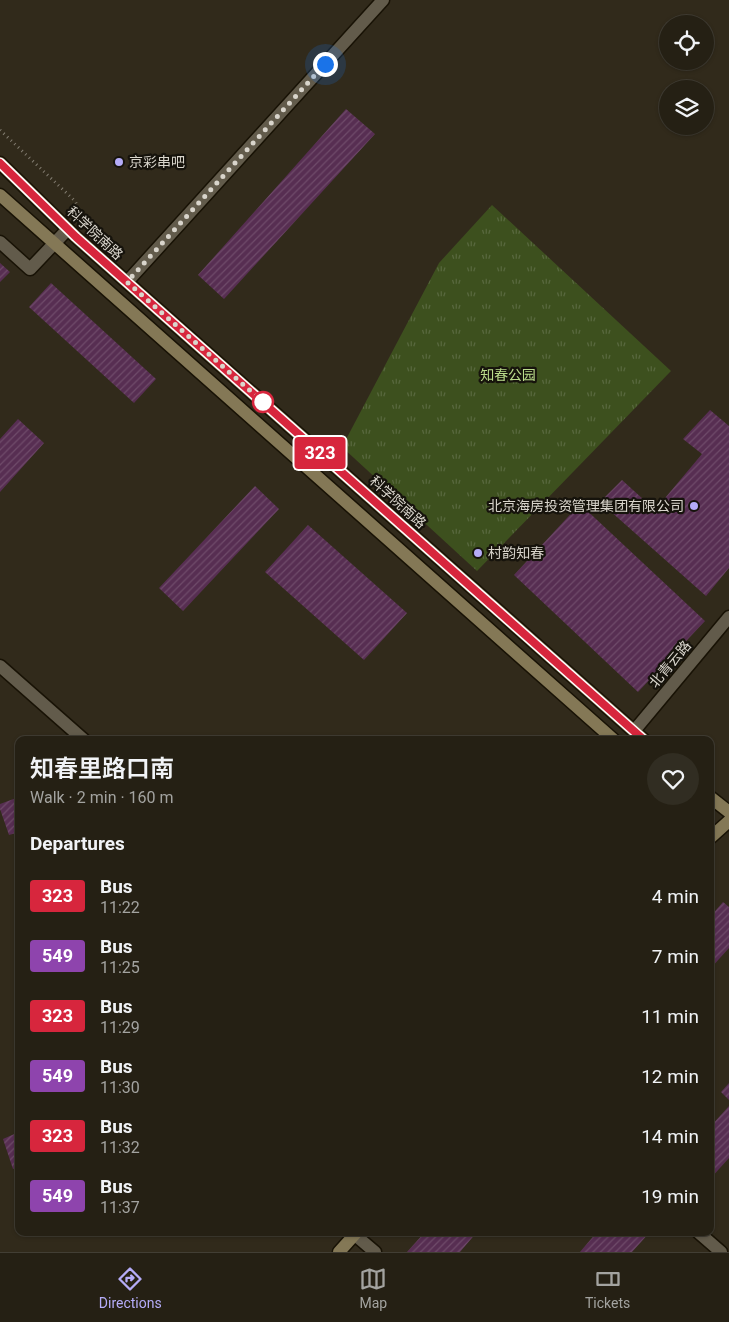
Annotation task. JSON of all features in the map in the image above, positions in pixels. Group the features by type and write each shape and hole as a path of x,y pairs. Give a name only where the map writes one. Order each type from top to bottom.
{"street":[{"path":"127,282 383,0"},
{"name":"科学院南路","path":"0,163 68,229 127,282 640,736"},
{"path":"0,195 609,736"},
{"path":"0,242 30,269 68,229"},
{"name":"北青云路","path":"634,731 729,617"},
{"path":"0,666 79,736"},
{"path":"714,800 729,813"},
{"path":"714,809 729,813"},
{"path":"714,834 729,821"},
{"path":"340,1252 354,1236"},
{"path":"358,1236 376,1252"},
{"path":"703,1236 721,1252"}],"path":[{"path":"0,130 75,201 88,227"}],"green space":[{"name":"知春公园","path":"492,205 671,371 477,571 342,447 439,263"}],"building":[{"path":"346,109 375,134 224,299 198,275"},
{"path":"0,263 10,272 0,282"},
{"path":"51,283 156,379 134,403 29,307"},
{"name":"北京海房投资管理集团有限公司","path":"710,410 729,426 729,568 706,596 600,502 622,480 655,510 702,454 683,439"},
{"path":"18,419 44,443 0,492 0,439"},
{"path":"255,486 279,509 183,611 159,588"},
{"path":"580,504 705,621 638,692 514,575"},
{"path":"308,525 407,613 364,660 265,572"},
{"path":"15,798 15,833 9,835 0,804"},
{"path":"723,902 729,907 729,948 714,965 714,912"},
{"path":"729,1083 729,1100 721,1092"},
{"path":"729,1106 729,1158 714,1175 714,1123"},
{"path":"15,1134 15,1168 13,1169 3,1139"},
{"path":"421,1236 474,1236 460,1252 407,1252"},
{"path":"594,1236 646,1236 632,1252 580,1252"}],"bus line":[{"name":"323","path":"0,163 76,237 639,736"}],"place":[{"name":"京彩串吧","path":"119,162"},
{"name":"北京海房投资管理集团有限公司","path":"694,506"},
{"name":"村韵知春","path":"478,553"}],"route":[{"path":"263,402 127,282 325,64"}]}
